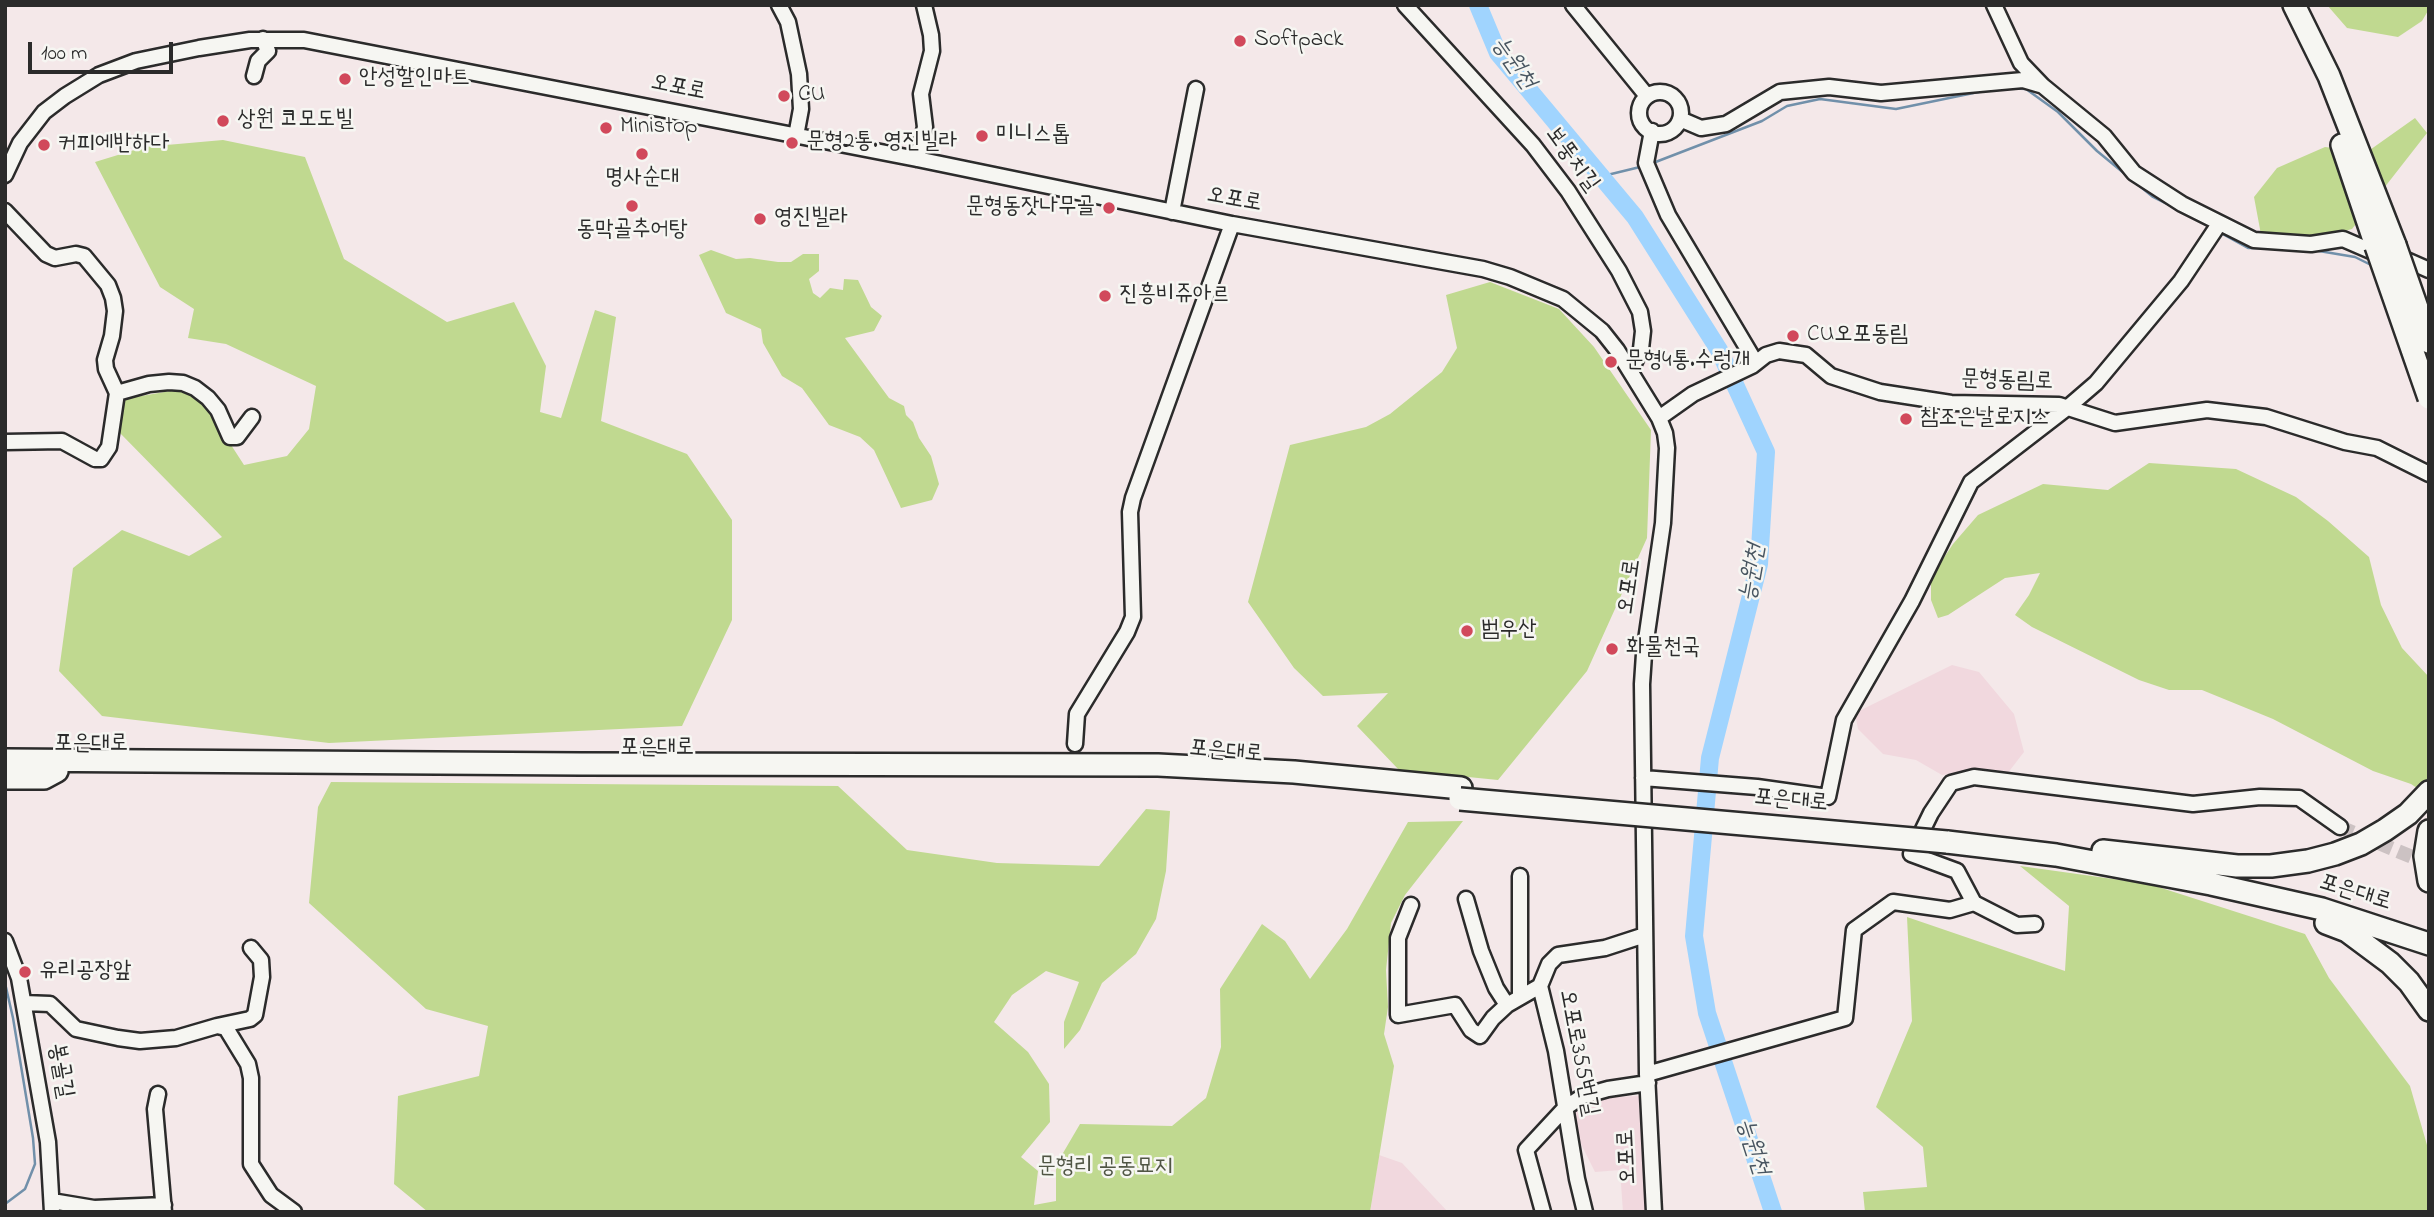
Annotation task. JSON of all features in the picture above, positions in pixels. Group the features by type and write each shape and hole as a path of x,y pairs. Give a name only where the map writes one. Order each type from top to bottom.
{"highway":[{"path":"2281,5 2321,83 2385,246 2429,342"},
{"path":"2294,5 2329,76 2385,246 2429,398"},
{"path":"5,752 45,752 57,765"},
{"path":"5,760 57,765"},
{"name":"포은대로","path":"5,771 57,765 581,764 1158,765 1294,772 1461,794 2078,848 2182,865 2317,895 2429,932"},
{"path":"5,778 44,778 57,765"},
{"path":"2078,848 2237,866 2271,866 2308,861 2335,854 2373,837 2408,814 2429,793"},
{"path":"2429,831 2425,856 2429,881"},
{"name":"포은대로","path":"1947,835 2211,884 2322,909 2429,944"},
{"path":"2211,884 2347,931 2390,962 2409,982 2429,1010"}],"street":[{"path":"779,5 788,22 799,74 801,109 796,136"},
{"path":"917,159 925,127 921,94 932,51 924,5"},
{"name":"보뚱치길","path":"1405,5 1533,145 1568,191 1619,271 1640,312 1643,331 1641,349 1631,370"},
{"path":"1573,5 1647,96"},
{"path":"1994,5 2021,64 2043,86 2104,136 2134,173 2215,229 2254,240 2311,244 2343,239 2387,258 2404,259 2429,270"},
{"path":"254,76 258,61 268,51 263,39"},
{"name":"오포로","path":"5,175 20,143 44,111 83,83 136,61 263,39 294,39 917,159 1232,224 1483,269 1563,299 1602,331 1631,370 1665,433 1668,468 1664,523 1644,654 1645,935 1654,1212"},
{"path":"1680,119 1701,128 1726,124 1780,92 1829,88 1881,93 2023,80 2043,86"},
{"path":"1172,212 1196,89"},
{"path":"1659,92 1672,96 1680,106 1680,119 1672,130 1652,131 1646,128 1639,115 1640,108 1647,96 1659,92"},
{"path":"1652,131 1648,170 1668,215 1754,364"},
{"path":"5,211 46,254 55,258 76,254 84,256 108,285 115,311 105,360 106,369 117,393 109,447 102,459 62,441 5,442"},
{"path":"1074,744 1077,714 1127,632 1133,617 1130,512 1133,498 1232,224"},
{"path":"1643,778 1757,787 1828,797 1844,720 1912,601 1970,482 2096,383 2181,281 2215,229"},
{"name":"문형동림로","path":"1659,418 1693,394 1754,364 1766,355 1779,351 1806,355 1831,376 1880,392 1951,403 2059,405 2115,423 2207,410 2266,417 2345,442 2377,447 2429,474"},
{"path":"117,393 149,384 183,383 208,398 218,410 230,438 237,437 252,417"},
{"path":"2035,924 2017,925 1974,902 1957,871 1911,854 1931,813 1951,783 1974,778 2193,804 2260,797 2299,798 2340,827"},
{"path":"1520,876 1520,996"},
{"path":"1466,899 1481,951 1496,988 1507,1005"},
{"path":"1543,1212 1526,1150 1565,1108 1583,1097 1648,1078 1686,1063 1845,1018 1854,930 1894,902 1950,910 1974,902"},
{"path":"1411,905 1398,938 1398,1015 1455,1004 1471,1030 1480,1036 1493,1017 1507,1005 1540,986"},
{"name":"오포로355번길","path":"1585,1212 1577,1180 1556,1051 1540,986 1549,964 1558,955 1605,948 1645,935"},
{"name":"봉골길","path":"5,940 19,978 24,1003 48,1142 52,1207"},
{"path":"24,1003 50,1004 76,1029 140,1041 176,1038 250,1019 255,1015 262,977 261,960 251,948"},
{"path":"217,1027 226,1028 248,1064 251,1078 250,1164 271,1195 295,1212"},
{"path":"52,1207 164,1208 155,1109 158,1094"}],"shaded area":[{"path":"1952,665 1979,672 2014,714 2024,752 2007,774 1979,771 1942,775 1916,760 1883,754 1858,729 1855,713"},
{"path":"1639,1096 1646,1212 1623,1212 1620,1170 1595,1172 1579,1140 1575,1110 1599,1098"},
{"path":"1379,1155 1402,1163 1448,1212 1370,1212"}],"green space":[{"path":"2327,5 2429,5 2429,9 2422,21 2398,37 2347,28"},
{"path":"2415,118 2427,133 2352,229 2316,239 2262,240 2254,197 2277,168 2325,147 2367,152"},
{"path":"223,140 305,157 344,259 447,322 514,302 546,366 540,412 561,418 595,310 616,317 601,421 687,454 732,520 732,620 682,726 329,743 102,716 59,671 73,568 122,530 189,556 222,537 119,432 124,399 176,390 202,400 244,465 287,456 309,429 316,386 226,344 188,338 194,309 160,287 95,162 144,147"},
{"path":"711,250 736,259 778,262 791,262 803,254 819,254 819,271 809,279 813,293 820,298 830,288 843,290 844,279 858,280 871,307 882,316 874,331 845,338 889,398 904,406 906,415 913,422 919,438 931,456 939,484 932,500 901,508 874,450 860,437 829,425 802,388 782,376 763,343 761,329 726,313 699,255"},
{"path":"1490,282 1559,309 1594,347 1651,430 1647,538 1587,671 1498,780 1399,770 1357,726 1388,693 1323,696 1294,668 1248,602 1290,445 1366,427 1390,414 1442,372 1457,348 1446,295"},
{"path":"2149,463 2236,469 2296,497 2369,557 2381,605 2402,648 2429,677 2429,796 2411,784 2373,771 2273,719 2202,690 2169,690 2139,680 2032,627 2015,615 2040,573 2005,578 1948,615 1938,618 1931,600 1931,577 1953,544 1978,515 2043,484 2108,490"},
{"name":"문형리 공동묘지","path":"331,782 838,786 907,850 997,863 1099,866 1146,809 1170,811 1166,871 1156,919 1136,954 1102,983 1080,1030 1064,1049 1064,1022 1079,982 1046,971 1012,995 994,1022 1028,1052 1049,1084 1050,1122 1021,1157 1038,1171 1034,1205 1056,1201 1056,1165 1080,1124 1172,1126 1206,1098 1221,1047 1220,989 1262,924 1285,941 1310,979 1347,929 1408,822 1463,821 1405,895 1391,923 1386,970 1388,1007 1384,1034 1394,1066 1370,1212 428,1212 394,1184 398,1096 479,1076 488,1026 426,1009 309,903 318,807"},
{"path":"2020,866 2149,884 2305,934 2329,978 2410,1086 2429,1152 2429,1212 1865,1212 1863,1192 1927,1187 1923,1147 1876,1107 1912,1021 1907,917 2065,971 2069,906"}],"waterway":[{"name":"능원천","path":"1478,5 1498,53 1635,217 1719,350 1766,452 1759,564 1710,758 1694,936 1707,1013 1773,1212"},
{"path":"2005,88 2026,89 2058,112 2097,151 2153,197 2179,210"},
{"path":"1653,163 1762,121 1787,106 1820,99 1896,109 1988,90"},
{"path":"1603,176 1640,167"},
{"path":"2185,213 2210,227"},
{"path":"2219,232 2248,248 2268,248"},
{"path":"2313,250 2355,257 2373,266"},
{"path":"5,983 33,1138 35,1164 25,1189 5,1204"}],"tunnel":[{"path":"2340,827 2429,864"}],"place":[{"name":"Softpack","path":"1240,41"},
{"name":"안성할인마트","path":"345,79"},
{"name":"CU","path":"784,96"},
{"name":"상원 코모도빌","path":"223,121"},
{"name":"Ministop","path":"606,128"},
{"name":"미니스톱","path":"982,136"},
{"name":"문형2통. 영진빌라","path":"792,143"},
{"name":"커피에반하다","path":"44,145"},
{"name":"명사순대","path":"642,154"},
{"name":"동막골추어탕","path":"632,206"},
{"name":"문형동잣나무골","path":"1109,208"},
{"name":"영진빌라","path":"760,219"},
{"name":"진흥비쥬아르","path":"1105,296"},
{"name":"CU오포동림","path":"1793,336"},
{"name":"문형4통.수렁개","path":"1611,362"},
{"name":"참조은날로지스","path":"1906,419"},
{"name":"범우산","path":"1467,631"},
{"name":"화물천국","path":"1612,649"},
{"name":"유리공장앞","path":"25,972"}]}
